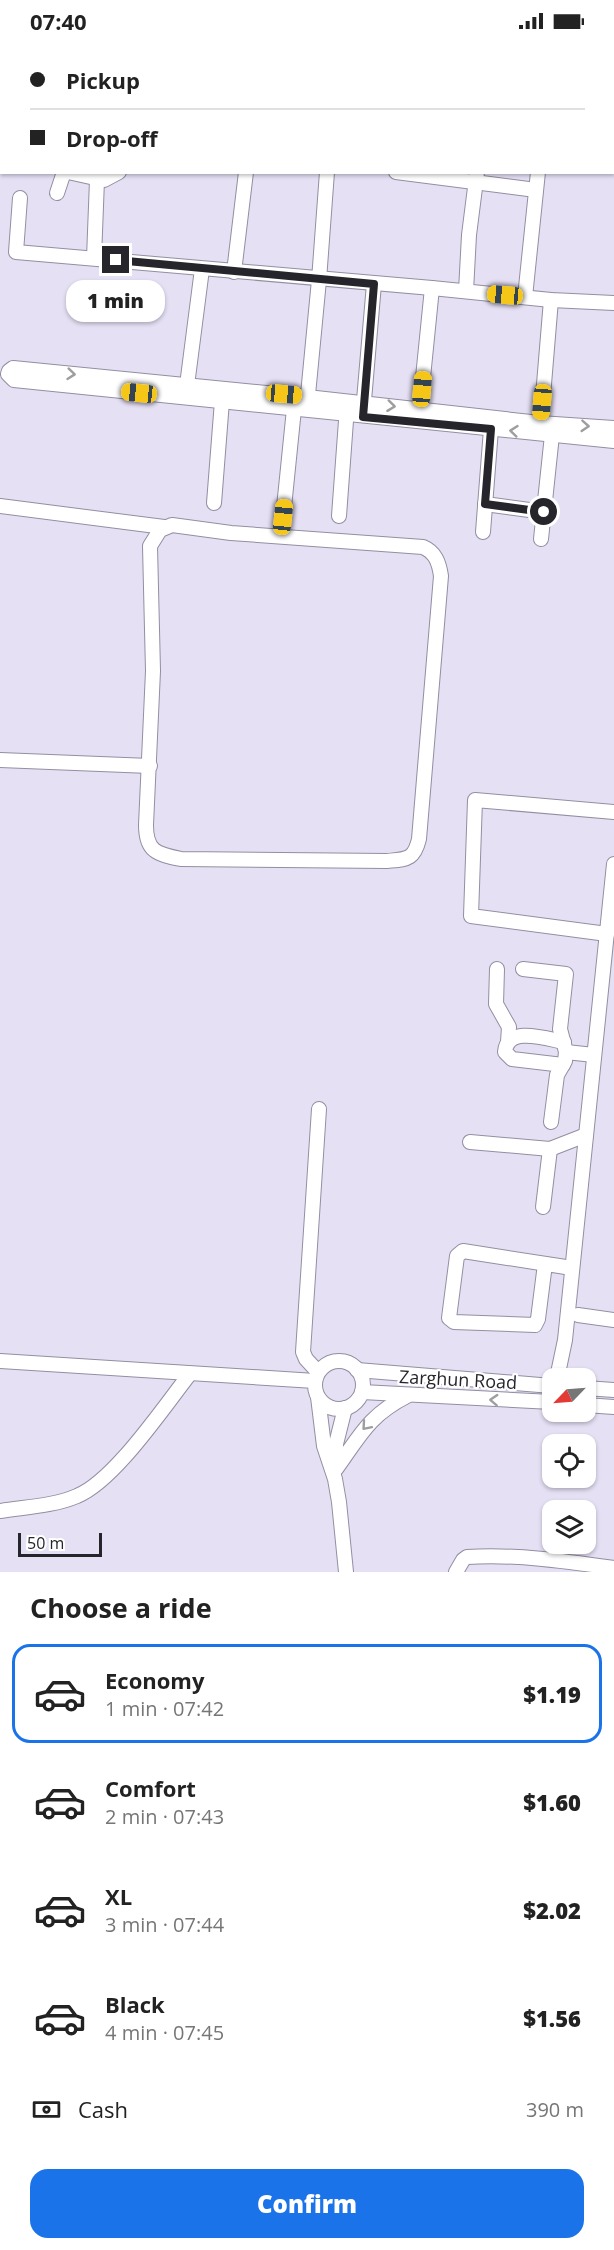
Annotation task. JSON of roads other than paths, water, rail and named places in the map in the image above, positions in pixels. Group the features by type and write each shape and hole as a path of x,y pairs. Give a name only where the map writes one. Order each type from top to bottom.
{"street":[{"path":"57,193 65,174"},
{"path":"74,174 97,180 104,180 115,174"},
{"path":"234,272 246,174"},
{"path":"283,517 303,405 320,280 327,174"},
{"path":"428,174 476,177 536,190"},
{"path":"525,297 538,174"},
{"path":"466,291 476,177"},
{"path":"94,258 97,180"},
{"path":"20,198 16,252 551,300 614,303"},
{"path":"186,392 202,269"},
{"path":"363,410 374,284"},
{"path":"419,416 432,288"},
{"path":"541,539 544,512 544,431 551,300"},
{"path":"303,405 186,392 13,368 9,371 10,378 14,380 186,392 222,401 347,408 614,441"},
{"path":"214,503 222,401"},
{"path":"339,516 347,408"},
{"path":"419,416 491,429 544,431 614,428"},
{"path":"483,532 491,429"},
{"path":"485,504 544,512"},
{"path":"0,506 231,533 423,547 433,552 440,566 441,576 419,839 416,852 406,859 387,861 181,859 164,856 151,847 146,838 153,671 150,546 155,534 164,526"},
{"path":"0,760 150,766"},
{"path":"607,934 471,916 475,800 614,812"},
{"path":"559,1368 565,1340 614,864"},
{"path":"497,969 497,1007 509,1027 505,1052 512,1059 564,1053 594,1055"},
{"path":"523,969 566,974 560,1029 564,1053 557,1075 551,1122"},
{"path":"508,1042 513,1038 525,1036 564,1053"},
{"path":"319,1109 303,1352 317,1377 324,1446 335,1474"},
{"path":"470,1142 550,1149 586,1135"},
{"path":"543,1207 550,1149"},
{"path":"546,1264 538,1319 535,1325 454,1322 449,1318 459,1253 463,1251 572,1268"},
{"path":"578,1316 614,1320"},
{"path":"0,1361 189,1375 317,1377"},
{"path":"317,1377 324,1366 336,1361 352,1365 357,1370 363,1384 362,1392 352,1405 345,1408 330,1407 318,1397"},
{"path":"357,1370 542,1385"},
{"path":"0,1511 64,1501 94,1488 132,1446 189,1375"},
{"path":"596,1389 614,1390"},
{"name":"Zarghun Road","path":"362,1392 542,1402"},
{"path":"335,1474 364,1428 377,1414 408,1395"},
{"path":"596,1406 614,1407"},
{"path":"345,1408 336,1444 335,1474 346,1572"},
{"path":"456,1572 467,1557 499,1555 554,1559 614,1568"}]}
